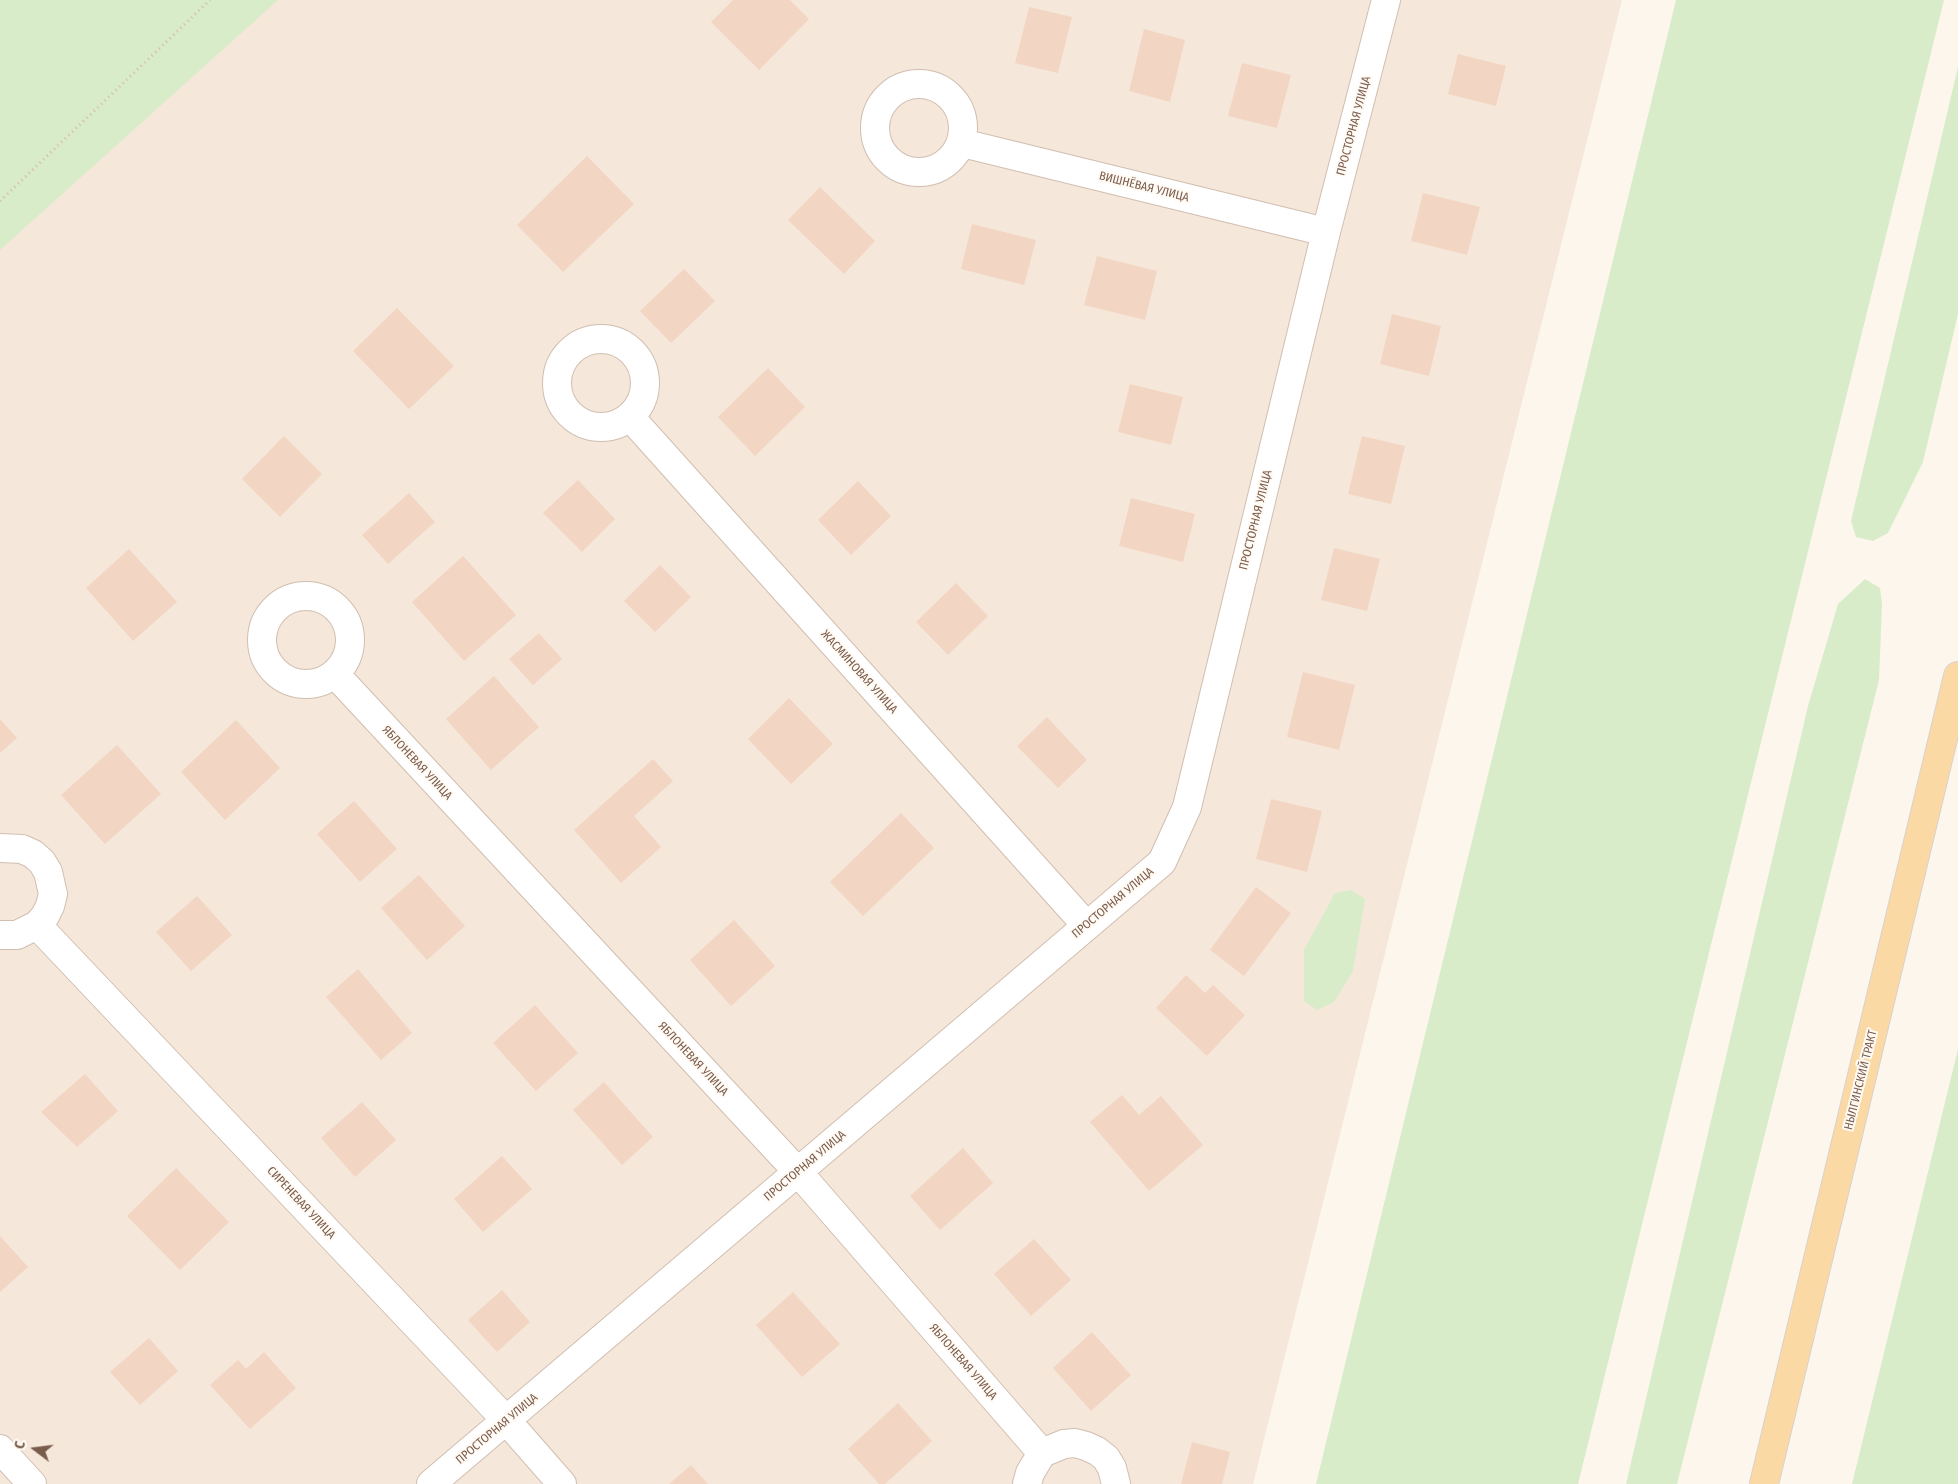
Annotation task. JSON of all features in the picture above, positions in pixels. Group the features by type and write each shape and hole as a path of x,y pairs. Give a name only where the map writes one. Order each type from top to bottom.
{"main road":[{"name":"НЫЛГИНСКИЙ ТРАКТ","path":"1764,1484 1958,676"}],"street":[{"name":"ПРОСТОРНАЯ УЛИЦА","path":"431,1484 1162,862 1187,807 1326,232 1386,0"},
{"name":"ВИШНЁВАЯ УЛИЦА","path":"962,143 1326,232"},
{"name":"ЖАСМИНОВАЯ УЛИЦА","path":"631,418 1087,926"},
{"name":"ЯБЛОНЕВАЯ УЛИЦА","path":"335,674 798,1172 1042,1453"},
{"path":"0,848 22,849 37,858 48,872 53,894 48,911 38,925 17,935 0,935"},
{"name":"СИРЕНЕВАЯ УЛИЦА","path":"38,925 506,1420 562,1484"},
{"path":"1027,1484 1030,1473 1042,1453 1064,1444 1075,1443 1097,1450 1106,1458 1112,1468 1116,1484"},
{"path":"0,1449 32,1484"}],"path":[{"path":"0,201 210,0"}],"shaded area":[{"path":"0,0 1622,0 1253,1484 0,1484"}],"green space":[{"path":"0,0 278,0 0,250"},
{"path":"1676,0 1944,0 1578,1484 1316,1484"},
{"path":"1958,67 1958,314 1923,462 1888,533 1873,541 1856,537 1851,521"},
{"path":"1865,579 1880,588 1882,604 1879,680 1677,1484 1626,1484 1808,706 1838,604"},
{"path":"1351,890 1365,899 1353,971 1334,1002 1317,1010 1304,1001 1304,950 1335,893"},
{"path":"1958,1049 1958,1484 1852,1484"}],"building":[{"path":"733,0 790,0 809,19 759,70 711,22"},
{"path":"1029,7 1072,17 1058,73 1015,63"},
{"path":"1144,29 1185,40 1170,102 1129,91"},
{"path":"1458,54 1506,66 1496,106 1448,94"},
{"path":"1242,63 1291,75 1277,128 1228,116"},
{"path":"587,156 634,204 563,272 517,225"},
{"path":"820,187 875,241 844,274 788,220"},
{"path":"1423,193 1480,207 1467,255 1411,241"},
{"path":"972,224 1036,240 1024,285 961,269"},
{"path":"1097,256 1157,271 1145,320 1084,305"},
{"path":"684,269 715,301 671,343 640,311"},
{"path":"397,308 454,366 409,409 353,351"},
{"path":"1392,314 1441,326 1429,376 1380,364"},
{"path":"768,368 805,407 755,456 718,417"},
{"path":"1130,384 1183,397 1171,445 1118,432"},
{"path":"284,436 322,474 280,517 242,479"},
{"path":"1362,436 1405,446 1391,504 1348,494"},
{"path":"578,480 615,519 582,552 543,513"},
{"path":"858,481 891,516 851,555 818,520"},
{"path":"409,493 435,522 388,564 362,535"},
{"path":"1131,498 1195,514 1183,562 1119,546"},
{"path":"1334,548 1380,559 1367,611 1321,600"},
{"path":"129,549 177,602 133,641 86,588"},
{"path":"463,556 516,615 464,661 412,602"},
{"path":"660,565 691,597 655,632 624,601"},
{"path":"956,583 988,616 948,655 916,622"},
{"path":"539,633 562,659 533,685 509,659"},
{"path":"1303,672 1355,685 1339,750 1287,737"},
{"path":"494,676 539,727 491,770 446,719"},
{"path":"789,698 833,744 791,784 748,739"},
{"path":"1047,717 1087,760 1058,788 1017,746"},
{"path":"0,719 17,738 0,753"},
{"path":"236,720 280,768 225,820 181,772"},
{"path":"117,745 161,794 105,844 61,795"},
{"path":"653,759 673,781 634,816 661,847 621,883 574,830"},
{"path":"1271,799 1322,811 1307,872 1256,859"},
{"path":"354,801 397,849 360,882 317,834"},
{"path":"901,813 934,848 863,916 830,882"},
{"path":"419,875 465,926 427,960 381,908"},
{"path":"1256,887 1291,913 1244,976 1210,950"},
{"path":"197,896 232,935 191,971 156,932"},
{"path":"734,920 775,966 731,1006 690,960"},
{"path":"358,969 412,1033 381,1060 326,997"},
{"path":"1186,975 1205,993 1213,985 1245,1015 1207,1056 1156,1008"},
{"path":"535,1005 578,1053 536,1091 493,1043"},
{"path":"85,1074 118,1111 77,1147 41,1112"},
{"path":"604,1082 653,1137 622,1165 573,1110"},
{"path":"1122,1095 1139,1115 1161,1096 1203,1145 1149,1191 1090,1122"},
{"path":"362,1102 396,1140 355,1177 321,1138"},
{"path":"963,1148 993,1183 940,1230 910,1196"},
{"path":"502,1156 532,1189 483,1232 454,1199"},
{"path":"176,1168 229,1222 180,1270 127,1216"},
{"path":"0,1236 28,1267 0,1292"},
{"path":"1034,1239 1071,1280 1031,1316 994,1274"},
{"path":"502,1290 530,1322 497,1352 468,1320"},
{"path":"793,1292 840,1344 802,1377 756,1325"},
{"path":"1092,1332 1131,1375 1091,1411 1053,1368"},
{"path":"149,1338 178,1371 140,1405 110,1372"},
{"path":"264,1352 296,1388 250,1429 210,1385 238,1360 246,1369"},
{"path":"898,1403 932,1441 885,1484 879,1484 848,1449"},
{"path":"1192,1442 1230,1452 1222,1484 1181,1484"},
{"path":"691,1465 708,1484 669,1484"}]}
